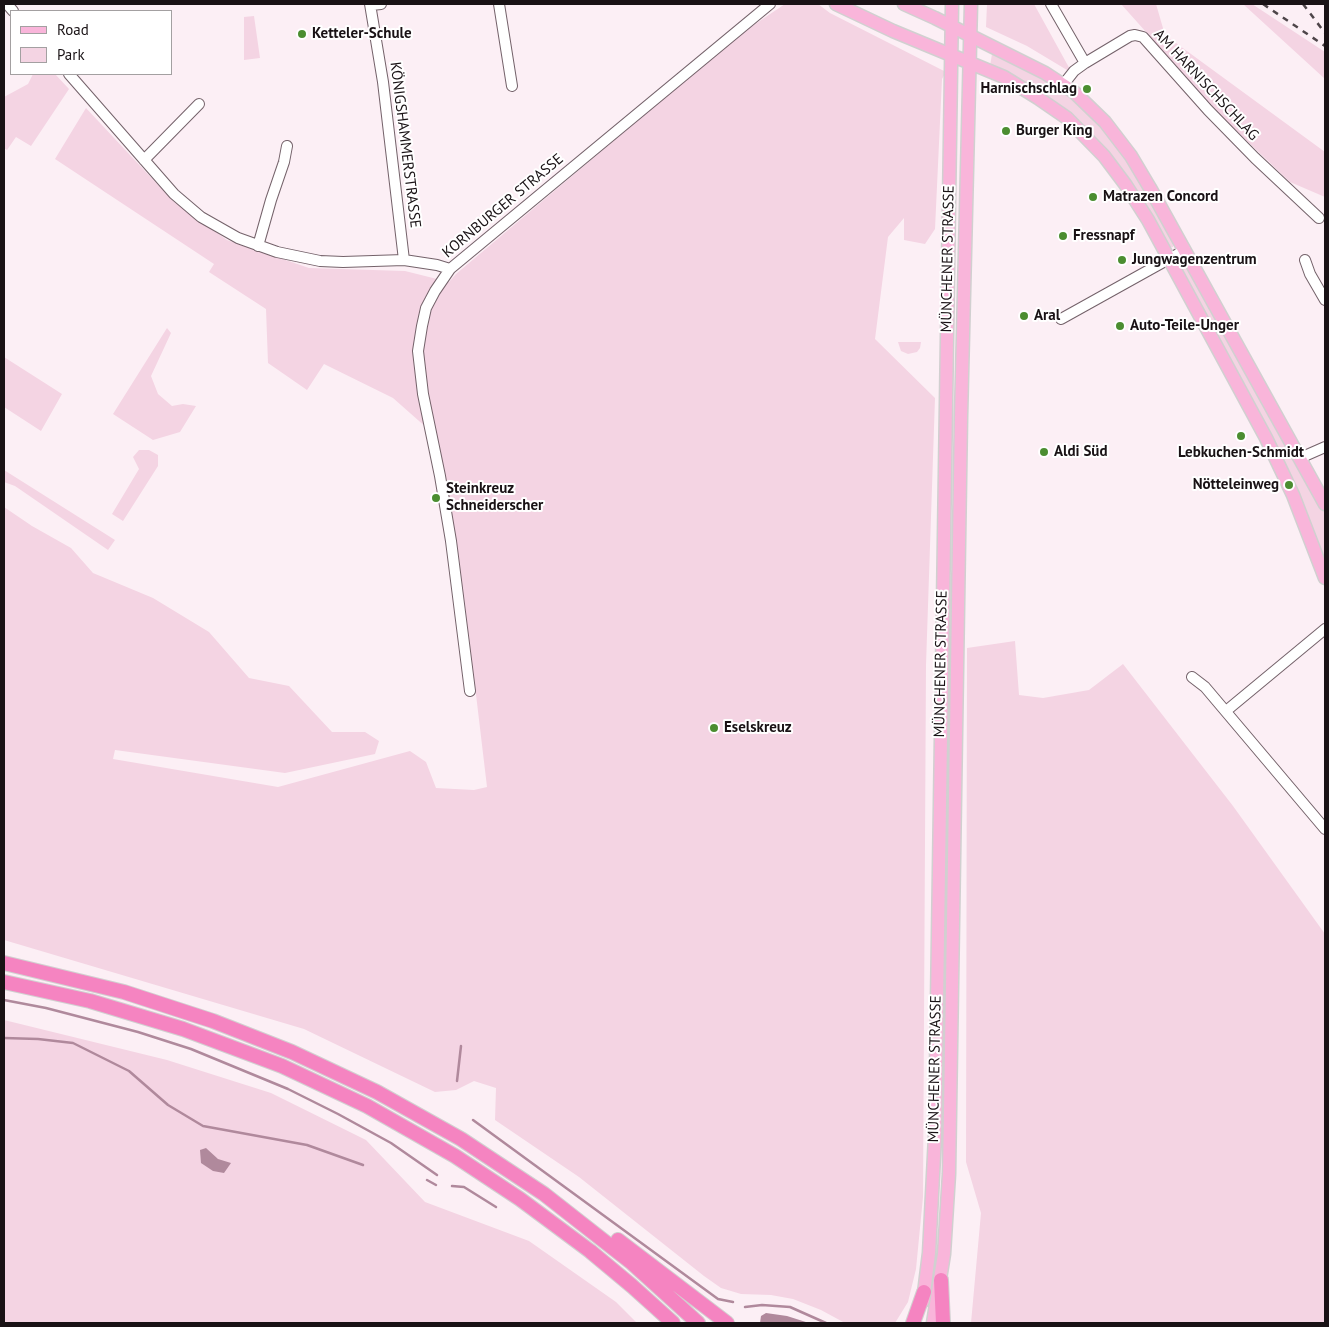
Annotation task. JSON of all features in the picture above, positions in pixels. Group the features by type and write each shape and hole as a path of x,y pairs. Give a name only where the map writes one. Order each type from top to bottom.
{"highway":[{"path":"4,964 141,997 241,1031 366,1086 456,1136 515,1174 567,1211 632,1263 698,1323"},
{"path":"4,982 62,994 130,1012 225,1044 333,1090 385,1116 450,1154 554,1223 635,1288 673,1323"},
{"path":"567,1211 621,1242 727,1323"},
{"path":"941,1280 943,1323"},
{"path":"635,1288 660,1323"},
{"path":"913,1323 924,1292"}],"main road":[{"path":"836,4 862,17 1004,77 1067,118 1087,137 1125,184 1169,259 1278,462 1325,578"},
{"path":"904,4 1030,65 1063,85 1093,109 1125,148 1150,188 1325,504"},
{"name":"MÜNCHENER STRASSE","path":"920,1323 931,1234 935,1136 952,4"},
{"name":"MÜNCHENER STRASSE","path":"933,1323 941,1280 950,1166 961,408 971,4"}],"street":[{"name":"KÖNIGSHAMMERSTRASSE","path":"374,4 404,260"},
{"path":"499,4 512,86"},
{"name":"KORNBURGER STRASSE","path":"470,691 451,541 440,476 426,414 418,351 426,308 435,290 450,269 770,4"},
{"path":"1051,4 1085,63"},
{"name":"AM HARNISCHSCHLAG","path":"1063,85 1074,71 1085,63 1130,36 1143,37 1221,124 1319,218"},
{"path":"70,75 174,194 201,217 238,238 293,256 320,260 343,262 404,260 450,269"},
{"path":"144,160 199,104"},
{"path":"258,246 284,162 287,146"},
{"path":"1061,319 1185,250"},
{"path":"1305,260 1310,274 1325,300"},
{"path":"1300,458 1325,447"},
{"path":"1226,711 1325,629"},
{"path":"1192,677 1206,687 1325,829"}],"green space":[{"path":"785,4 818,4 830,13 946,72 942,79 935,229 925,244 904,240 904,218 888,237 875,339 935,398 926,665 923,1197 916,1269 908,1302 895,1323 845,1323 821,1310 793,1299 771,1295 741,1294 721,1288 579,1177 495,1120 496,1088 474,1081 456,1090 435,1092 304,1029 4,940 4,507 32,526 71,548 93,573 153,598 209,632 249,678 289,686 332,732 365,732 379,741 375,754 285,773 115,750 113,759 278,787 410,751 426,762 436,788 474,790 487,787 475,686 436,436 393,398 324,364 307,390 268,363 266,309 209,272 214,264 55,159 86,108 174,202 227,240 309,268 405,271 449,282 456,274 739,35"},
{"path":"987,4 1034,4 1072,73 1027,46 986,27"},
{"path":"1121,4 1156,4 1165,35 1325,152 1325,197 1290,182 1221,116"},
{"path":"1243,4 1252,4 1325,52 1325,79"},
{"path":"254,16 260,58 244,60 244,17"},
{"path":"992,54 1063,89 1089,110 1123,153 1174,243 1173,247 1169,248 1089,135 990,66"},
{"path":"32,75 56,75 69,89 31,146 16,137 7,150 4,148 4,97 28,84"},
{"path":"1178,262 1188,264 1299,461 1325,512 1325,576 1294,495 1176,264"},
{"path":"167,328 171,333 151,376 158,394 172,406 183,404 196,406 180,432 153,440 113,414"},
{"path":"898,342 921,342 917,352 908,354 901,351"},
{"path":"4,357 62,394 41,431 4,407"},
{"path":"139,450 149,450 158,455 158,466 123,521 112,514 139,469 133,457"},
{"path":"4,470 115,540 108,550 15,486 4,482"},
{"path":"1015,641 1019,695 1043,698 1089,690 1123,664 1233,806 1325,934 1325,1323 971,1323 981,1213 966,1162 967,648"},
{"path":"4,1020 167,1060 271,1093 366,1140 425,1202 529,1241 616,1302 637,1323 4,1323"}],"shaded area":[{"path":"206,1148 218,1159 231,1163 224,1173 213,1171 201,1163 200,1150"},
{"path":"766,1313 787,1316 809,1323 760,1323 761,1316"}],"waterway":[{"path":"4,1000 46,1008 138,1032 191,1049 288,1089 338,1114 391,1143 437,1175"},
{"path":"4,1038 73,1043 129,1071 168,1105 203,1126 307,1145 363,1165"},
{"path":"457,1081 461,1046"},
{"path":"473,1120 718,1299 733,1302"},
{"path":"427,1180 436,1185"},
{"path":"452,1186 464,1187 496,1207"},
{"path":"745,1307 762,1305 790,1307 826,1323"}],"railway":[{"path":"1263,4 1325,46"},
{"path":"1303,4 1325,33"}],"place":[{"name":"Ketteler-Schule","path":"302,34"},
{"name":"Harnischschlag","path":"1087,89"},
{"name":"Burger King","path":"1006,131"},
{"name":"Matrazen Concord","path":"1093,197"},
{"name":"Fressnapf","path":"1063,236"},
{"name":"Jungwagenzentrum","path":"1122,260"},
{"name":"Aral","path":"1024,316"},
{"name":"Auto-Teile-Unger","path":"1120,326"},
{"name":"Lebkuchen-Schmidt","path":"1241,436"},
{"name":"Aldi Süd","path":"1044,452"},
{"name":"Nötteleinweg","path":"1289,485"},
{"name":"Steinkreuz Schneiderscher","path":"436,498"},
{"name":"Eselskreuz","path":"714,728"}]}
